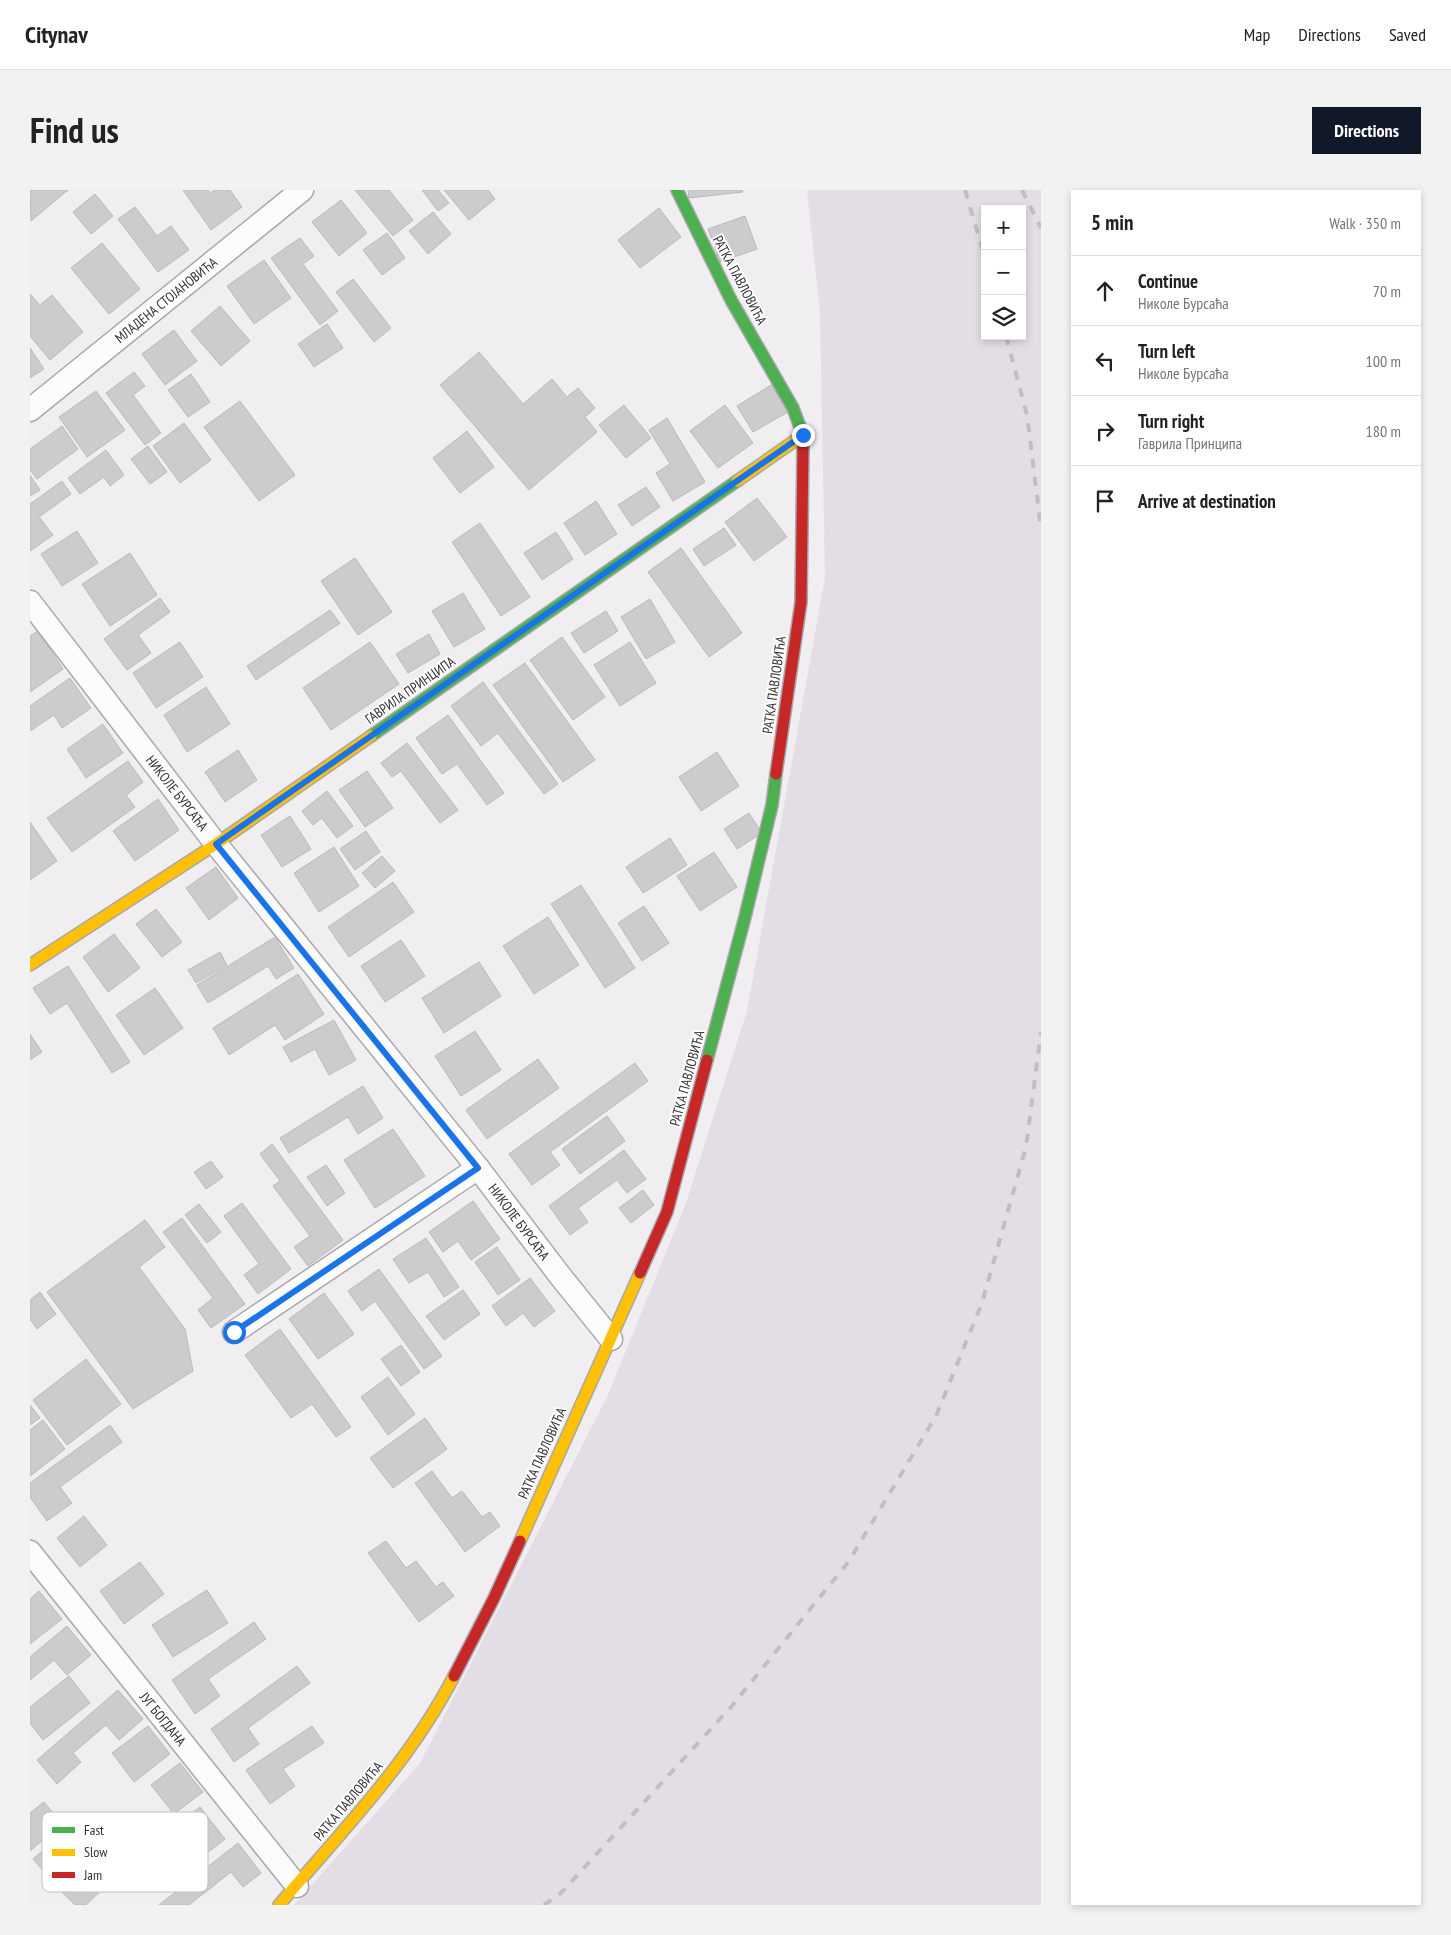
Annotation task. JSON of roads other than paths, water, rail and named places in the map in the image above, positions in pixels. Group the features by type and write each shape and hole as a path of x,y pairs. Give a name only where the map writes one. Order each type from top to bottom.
{"street":[{"name":"МЛАДЕНА СТОЈАНОВИЋА","path":"30,410 302,190"},
{"name":"РАТКА ПАВЛОВИЋА","path":"278,1905 297,1886 392,1773 444,1695 494,1598 666,1212 745,917 772,805 801,602 803,435 793,408 731,300 677,190"},
{"name":"ГАВРИЛА ПРИНЦИПА","path":"30,965 216,844 803,435"},
{"name":"НИКОЛЕ БУРСАЋА","path":"30,602 216,844 478,1168 610,1338"},
{"path":"234,1332 478,1168"},
{"name":"ЈУГ БОГДАНА","path":"30,1552 297,1886"}],"railway":[{"path":"965,190 983,250"},
{"path":"1022,190 1041,228"},
{"path":"1007,340 1027,415 1041,528"},
{"path":"544,1905 561,1893 731,1707 849,1561 936,1416 982,1303 1026,1147 1041,1032"}]}
